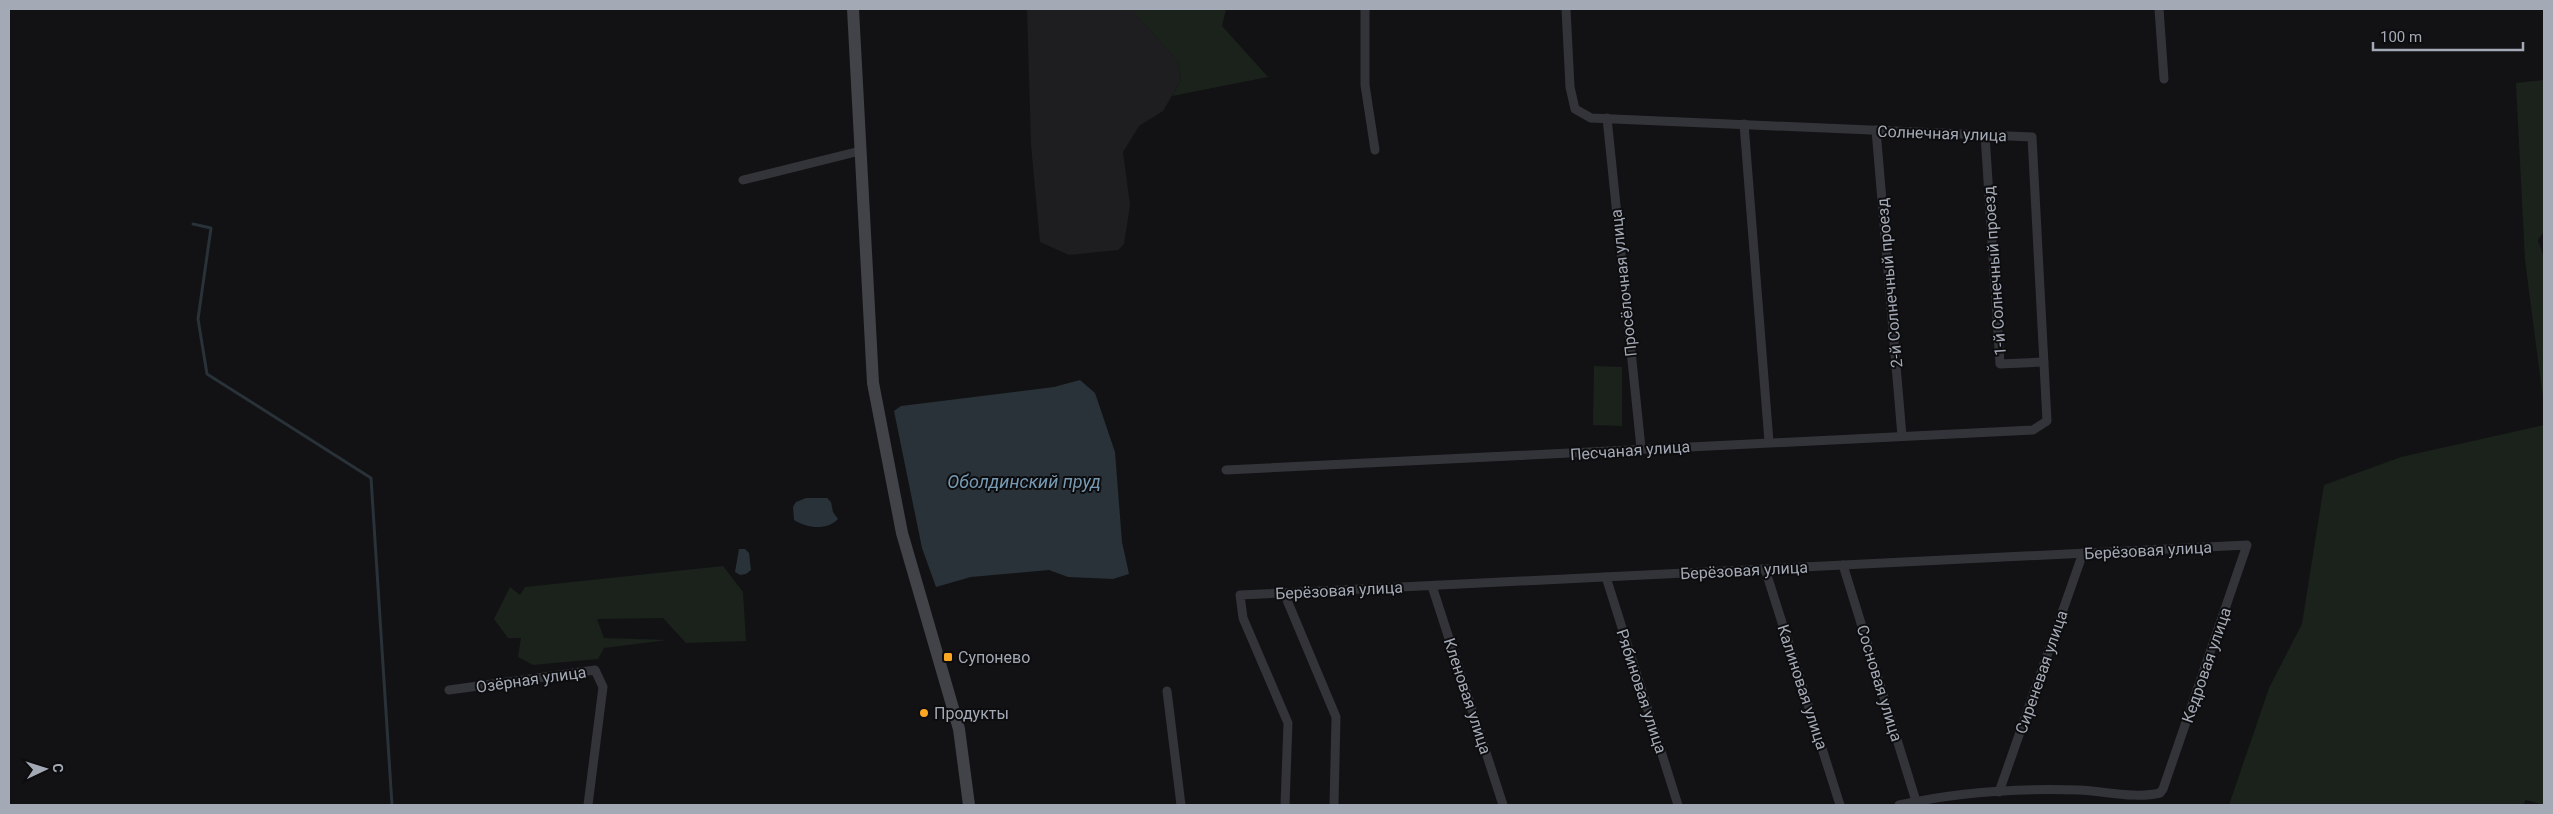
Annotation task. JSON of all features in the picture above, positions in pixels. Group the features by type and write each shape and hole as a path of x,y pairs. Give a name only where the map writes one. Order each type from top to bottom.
{"street":[{"path":"853,9 873,383 902,533 959,729 970,805"},
{"path":"1365,9 1365,85 1375,150"},
{"name":"Солнечная улица","path":"1566,9 1570,87 1575,109 1591,118 2032,136 2047,421 2033,430"},
{"path":"2159,9 2164,79"},
{"name":"Просёлочная улица","path":"1607,118 1641,448"},
{"path":"1744,124 1769,442"},
{"name":"2-й Солнечный проезд","path":"1876,130 1902,436"},
{"name":"1-й Солнечный проезд","path":"1985,135 2000,364 2044,362"},
{"path":"743,180 860,151"},
{"name":"Песчаная улица","path":"1226,470 1549,456 1641,448 2033,430"},
{"name":"Берёзовая улица","path":"1286,805 1288,722 1243,618 1240,595 2247,545"},
{"name":"Кедровая улица","path":"1999,792 2079,790 2160,793 2247,545"},
{"name":"Сиреневая улица","path":"1999,792 2083,553"},
{"name":"Сосновая улица","path":"1843,565 1916,801"},
{"name":"Калиновая улица","path":"1765,569 1840,805"},
{"name":"Рябиновая улица","path":"1606,577 1678,805"},
{"name":"Кленовая улица","path":"1432,586 1503,805"},
{"path":"1284,593 1336,717 1334,805"},
{"name":"Озёрная улица","path":"449,690 595,670 603,687 588,805"},
{"path":"1167,691 1181,805"},
{"path":"1899,805 1916,801 1999,792"}],"shaded area":[{"path":"1027,9 1131,9 1178,61 1181,80 1163,111 1139,126 1123,152 1130,205 1124,244 1118,250 1069,255 1040,242 1031,145"},
{"path":"1131,9 1226,9 1222,26 1268,77 1172,96 1181,80 1178,61"},
{"path":"2544,80 2544,231 2538,240 2544,258 2544,406 2525,260 2516,83"},
{"path":"1594,366 1622,367 1622,426 1593,425"},
{"path":"2544,425 2544,805 2526,800 2523,805 2229,805 2269,688 2302,624 2324,485 2401,457"},
{"path":"723,566 743,592 746,641 686,643 663,618 597,619 604,638 667,640 604,648 598,659 533,665 518,657 521,638 508,638 494,619 510,587 520,595 525,587"}],"water":[{"name":"Оболдинский пруд","path":"1080,380 1095,393 1115,452 1122,542 1129,574 1113,579 1068,577 1049,570 971,577 936,587 922,548 894,411 901,406 1054,387"},
{"path":"806,498 827,498 831,502 833,512 838,519 822,527 804,525 794,520 793,507 796,502"},
{"path":"739,549 745,549 749,553 751,570 746,574 740,575 735,572"}],"waterway":[{"path":"193,224 211,228 198,319 207,374 371,478 392,805"}],"place":[{"name":"Супонево","path":"948,657"},
{"name":"Продукты","path":"924,713"}]}
